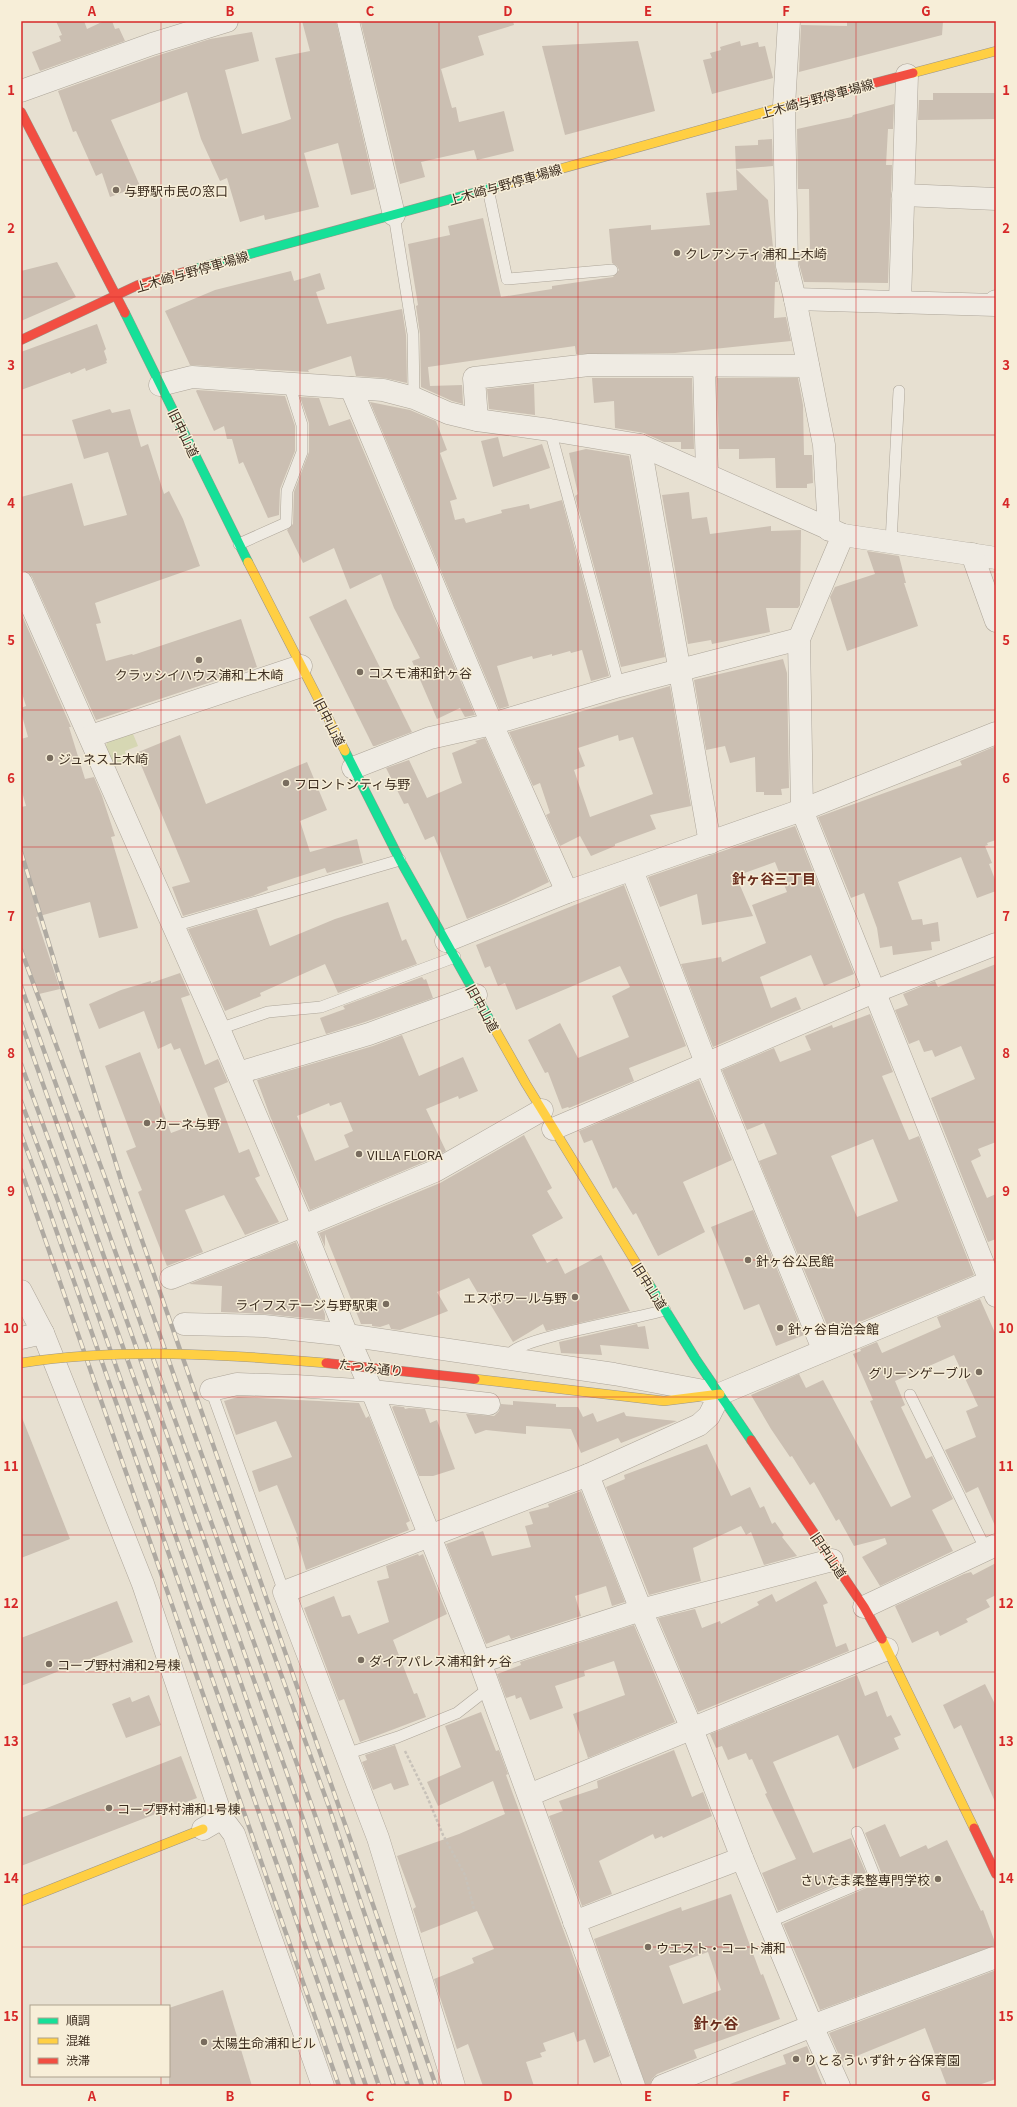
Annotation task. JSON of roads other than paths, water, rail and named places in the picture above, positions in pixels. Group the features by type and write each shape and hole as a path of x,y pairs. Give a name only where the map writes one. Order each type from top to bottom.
{"main road":[{"name":"上木崎与野停車場線","path":"21,340 116,295 158,279 784,106 996,51"},
{"name":"旧中山道","path":"21,112 116,295 239,544 400,860 553,1129 665,1310 864,1607 887,1649 996,1874"},
{"name":"たつみ通り","path":"21,1363 124,1355 208,1355 337,1363 664,1401 720,1394"},
{"path":"21,1901 204,1830"}],"street":[{"path":"21,91 152,44 227,21"},
{"path":"348,21 394,215"},
{"path":"184,1324 264,1326 347,1336 614,1374 720,1394 823,1349 994,1286 874,992 802,810 799,639 836,533 824,445 787,266 784,106 789,21"},
{"path":"900,302 907,74"},
{"path":"903,195 996,199"},
{"path":"795,299 995,305 996,301"},
{"path":"477,420 474,378 589,365 808,366"},
{"path":"704,366 707,474"},
{"path":"160,385 192,377 383,390 414,398 448,413 477,420 640,445 836,533 996,558"},
{"path":"351,388 492,724 567,892"},
{"path":"640,445 710,843"},
{"path":"972,554 996,621"},
{"path":"21,582 91,736 219,1029 303,1226 347,1336 372,1391 490,1688 634,2086"},
{"path":"353,768 430,738 492,724 619,686 799,639"},
{"path":"91,736 301,666"},
{"path":"450,949 567,892 802,810 996,734"},
{"path":"632,870 706,1063 823,1349"},
{"path":"553,1129 874,992 996,944"},
{"path":"238,1073 369,1034 476,995"},
{"path":"171,1278 303,1226 435,1171 542,1110"},
{"path":"21,1291 43,1333 143,1584 222,1818 234,1834 323,2086"},
{"path":"21,1338 43,1333"},
{"path":"211,1390 237,1384 372,1391 490,1404"},
{"path":"454,2086 378,1838 284,1592 588,1475 699,1425 709,1416 720,1394"},
{"path":"588,1475 641,1610 692,1729 742,1858 812,2026 839,2086"},
{"path":"864,1607 991,1548"},
{"path":"480,1662 641,1610 832,1560"},
{"path":"529,1795 887,1649"},
{"path":"204,1830 222,1818"},
{"path":"574,1922 742,1858"},
{"path":"662,2086 812,2026 996,1957"}],"lane":[{"path":"488,189 507,279 612,270"},
{"path":"394,215 413,334 414,398"},
{"path":"239,544 286,523 287,491 302,452 302,425 289,384"},
{"path":"891,542 899,391"},
{"path":"550,430 619,686"},
{"path":"174,926 400,860"},
{"path":"219,1029 268,1012 322,1007 450,949"},
{"path":"510,1360 512,1352 519,1346 542,1339 646,1316 665,1310"},
{"path":"211,1390 284,1592"},
{"path":"910,1395 991,1548"},
{"path":"346,1754 398,1737 457,1713 490,1688"},
{"path":"769,1922 875,1877 857,1832"}],"railway":[{"path":"21,852 121,1180 436,2086"},
{"path":"21,950 107,1183 195,1436 329,1807 422,2086"},
{"path":"21,986 314,1812 408,2086"},
{"path":"21,1022 302,1816 394,2086"},
{"path":"21,1064 203,1574 379,2086"},
{"path":"21,1101 58,1201 277,1825 366,2086"},
{"path":"21,1134 47,1204 354,2086"},
{"path":"21,1170 339,2086"}],"place":[{"name":"与野駅市民の窓口","path":"116,190"},
{"name":"クレアシティ浦和上木崎","path":"677,253"},
{"name":"クラッシイハウス浦和上木崎","path":"199,660"},
{"name":"コスモ浦和針ヶ谷","path":"360,672"},
{"name":"ジュネス上木崎","path":"50,758"},
{"name":"フロントシティ与野","path":"286,783"},
{"name":"カーネ与野","path":"147,1123"},
{"name":"VILLA FLORA","path":"359,1154"},
{"name":"針ヶ谷公民館","path":"748,1260"},
{"name":"エスポワール与野","path":"575,1297"},
{"name":"ライフステージ与野駅東","path":"386,1304"},
{"name":"針ヶ谷自治会館","path":"780,1328"},
{"name":"グリーンゲーブル","path":"979,1372"},
{"name":"ダイアパレス浦和針ヶ谷","path":"361,1660"},
{"name":"コープ野村浦和2号棟","path":"49,1664"},
{"name":"コープ野村浦和1号棟","path":"109,1808"},
{"name":"さいたま柔整専門学校","path":"938,1879"},
{"name":"ウエスト・コート浦和","path":"648,1947"},
{"name":"太陽生命浦和ビル","path":"204,2042"},
{"name":"りとるうぃず針ヶ谷保育園","path":"796,2059"}],"district":[{"name":"針ヶ谷三丁目","path":"774,878"},
{"name":"針ヶ谷","path":"716,2022"}]}
